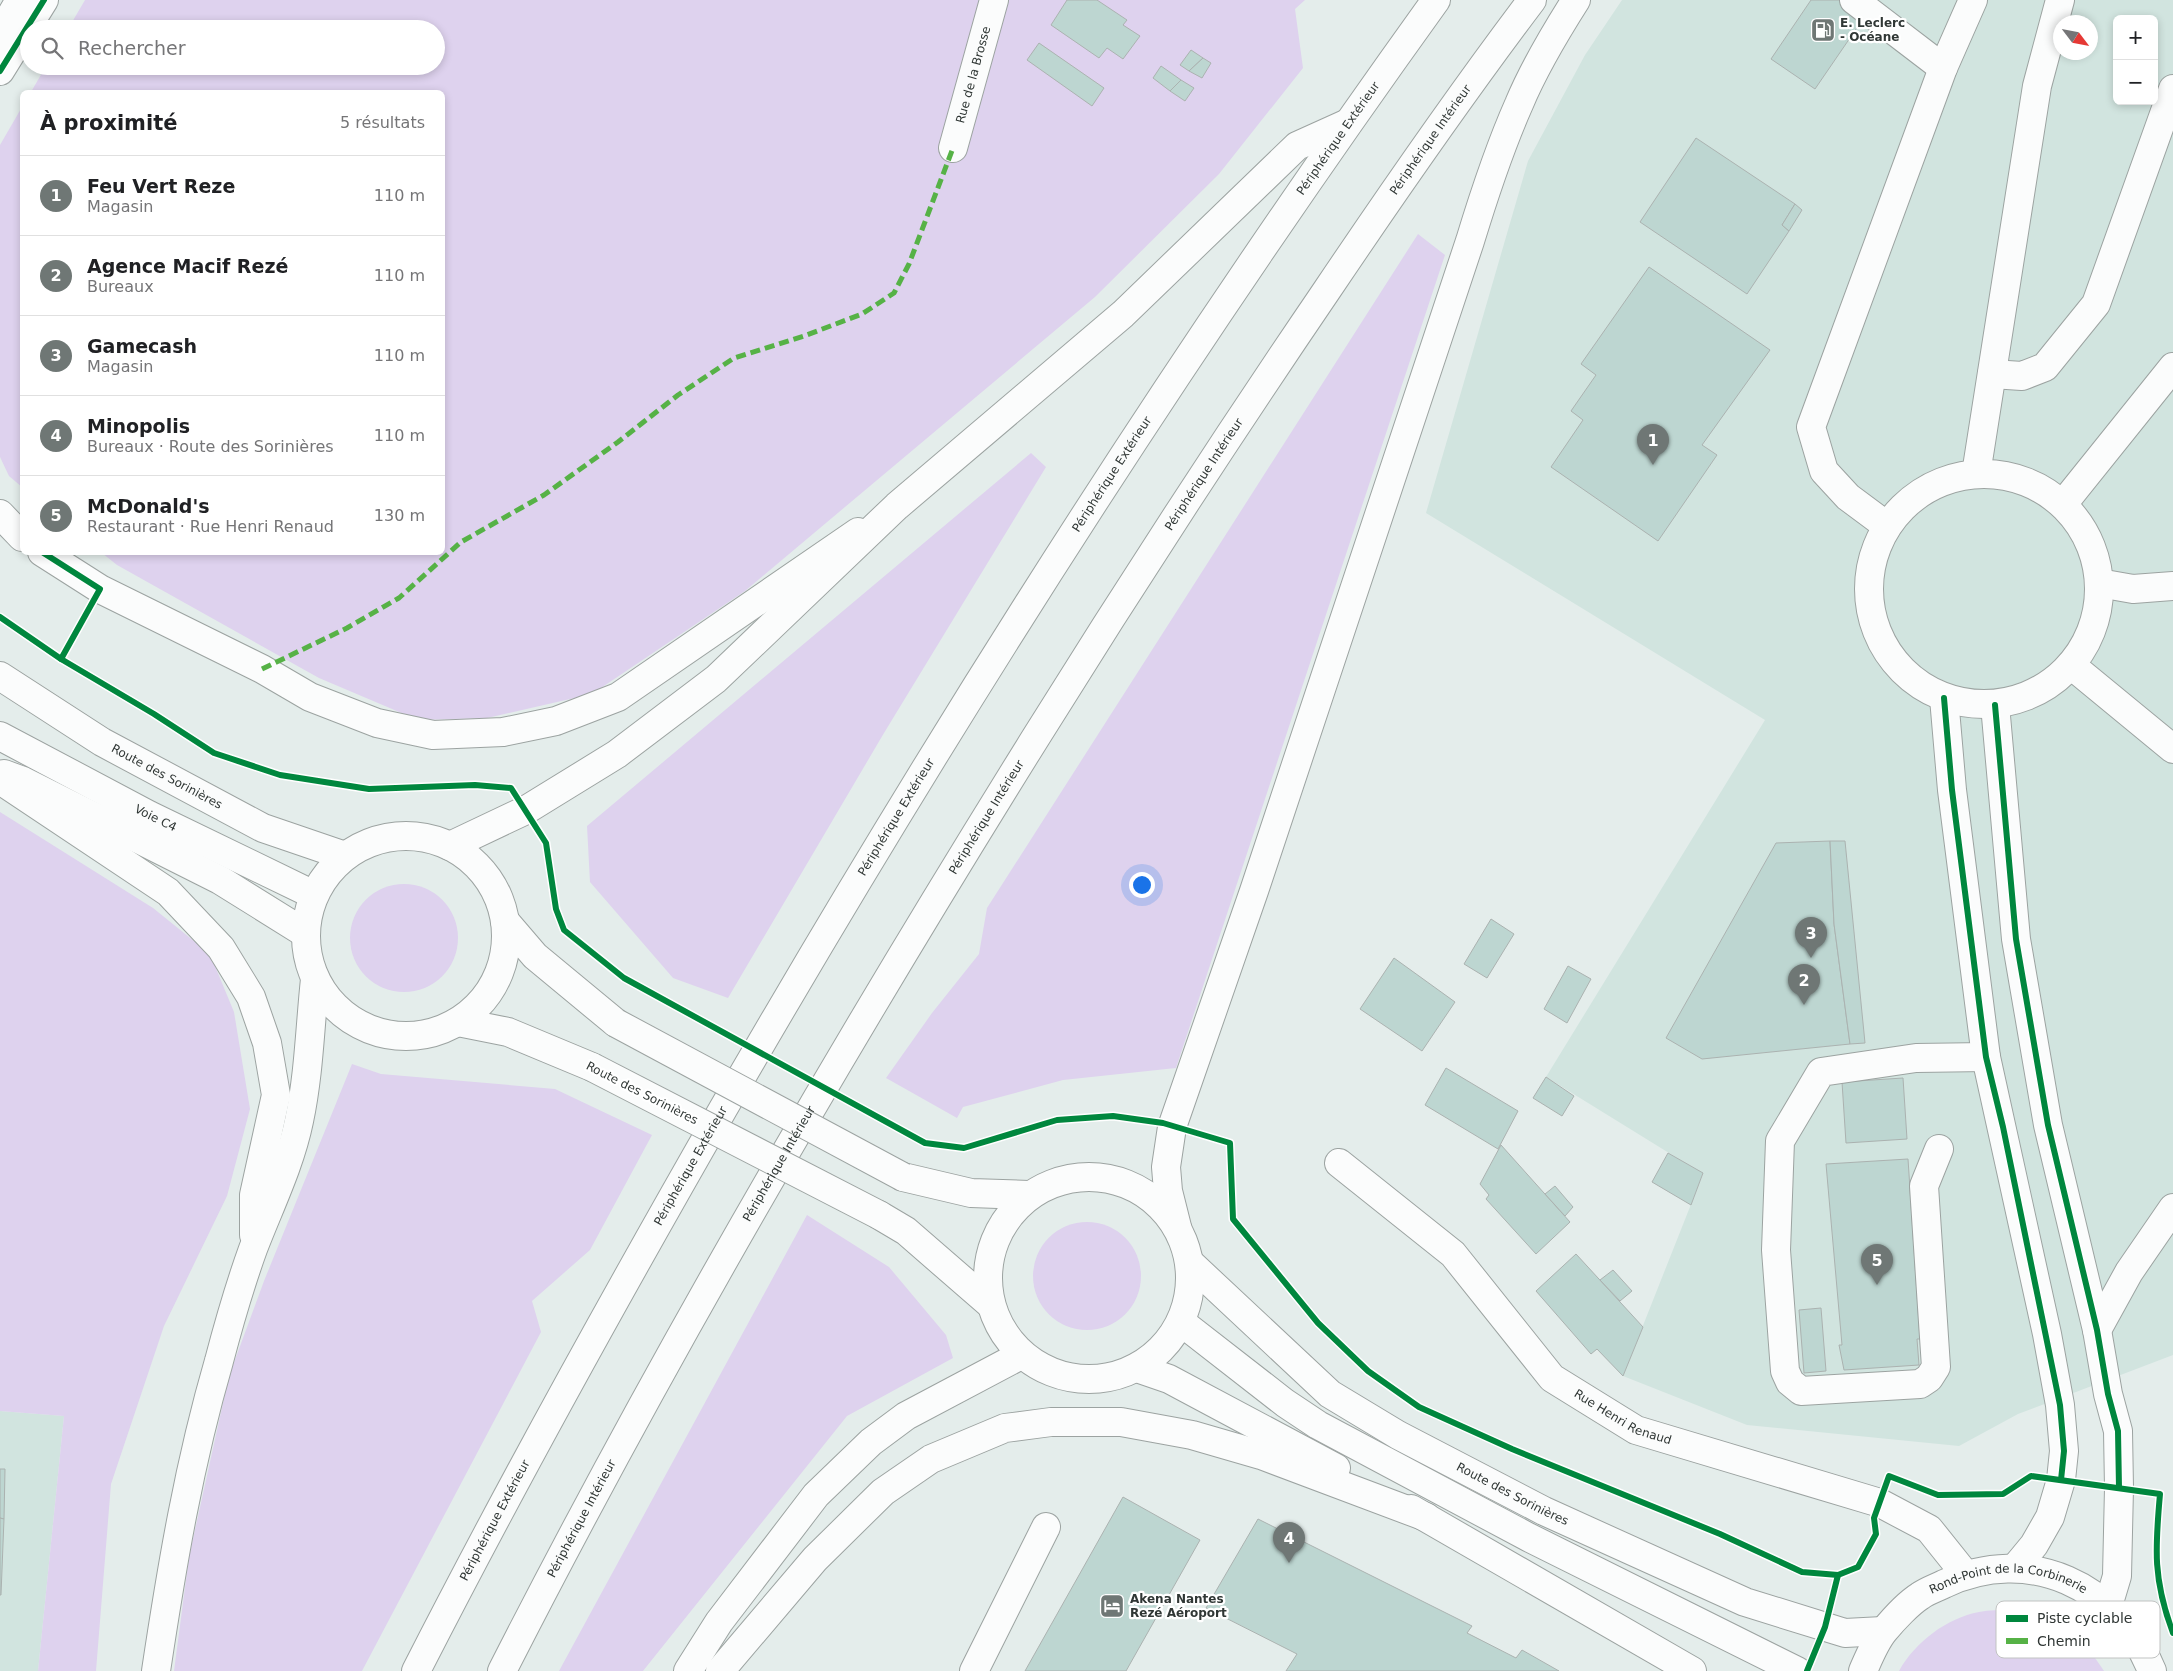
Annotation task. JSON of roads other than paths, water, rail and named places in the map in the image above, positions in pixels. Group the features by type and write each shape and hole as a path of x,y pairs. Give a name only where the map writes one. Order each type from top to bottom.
{"main road":[{"path":"0,34 20,0"},
{"path":"32,20 44,0"},
{"name":"Rue de la Brosse","path":"953,148 994,0"},
{"name":"Périphérique Extérieur","path":"416,1671 539,1440 659,1222 818,946 938,748 1105,482 1348,123 1436,0"},
{"name":"Périphérique Intérieur","path":"502,1671 641,1408 714,1276 853,1036 930,908 1225,438 1370,226 1532,0"},
{"path":"1177,1227 1162,1207 1144,1192 1122,1181 1098,1176 1074,1177 1050,1184 1029,1195 1007,1217 993,1244 987,1273 990,1304 1002,1332 1022,1355 1042,1368 1065,1377 1089,1380 1114,1377 1137,1368 1161,1349 1181,1322 1188,1298 1190,1263 1177,1227 1168,1191 1166,1167 1172,1127 1266,853 1486,189 1519,103 1552,38 1576,0"},
{"path":"1854,0 1943,68"},
{"path":"1887,526 1848,497 1824,471 1811,427 1943,68 1973,0"},
{"path":"1976,474 2037,86 2060,0"},
{"path":"0,71 20,39"},
{"path":"1992,374 2022,376 2046,367 2096,304 2172,97"},
{"path":"450,846 526,810 617,754 716,679 897,506 1123,314 1296,146 1348,123"},
{"path":"2063,504 2173,367"},
{"path":"1976,474 2007,476 2037,486 2063,504 2082,527 2094,554 2099,583 2097,612 2087,640 2071,665 2050,684 2023,698 1995,705 1969,704 1944,698 1905,674 1887,653 1872,620 1868,587 1873,555 1887,526 1910,499 1941,481 1976,474"},
{"path":"47,555 100,589 262,669 310,697 377,724 433,735 503,732 556,721 618,697 897,506"},
{"path":"0,514 20,534"},
{"path":"2099,583 2133,589 2173,586"},
{"path":"2071,665 2173,749"},
{"name":"Route des Sorinières","path":"0,676 102,742 262,828 345,856"},
{"path":"1944,698 1952,790 1986,1057 2047,1334 2060,1405 2064,1451 2061,1480 2050,1518 2034,1545 2015,1568"},
{"path":"1995,705 2016,939 2048,1125 2097,1330 2108,1394 2118,1431 2117,1576 2110,1601"},
{"name":"Voie C4","path":"0,736 149,815 314,895"},
{"path":"0,772 23,781 220,880 305,933"},
{"path":"0,780 168,892 221,948 251,997 267,1043 276,1095 254,1195 254,1249"},
{"path":"396,836 424,838 450,846 472,861 490,881 501,905 505,921 505,949 499,974 489,992 475,1009 458,1022 432,1033 404,1037 376,1032 351,1021 330,1002 315,978 307,956 305,933 314,895 326,876 345,856 369,843 396,836"},
{"path":"505,921 535,956 616,1023 903,1177 970,1193 1029,1195"},
{"path":"156,1671 175,1542 200,1426 230,1320 254,1249 274,1199 298,1123 306,1076 315,978"},
{"name":"Route des Sorinières","path":"458,1022 508,1032 592,1066 879,1215 906,1231 990,1304"},
{"path":"1939,1149 1924,1186 1936,1367 1929,1378 1920,1384 1801,1391 1790,1382 1785,1371 1776,1250 1780,1141 1821,1072 1916,1058 1986,1057"},
{"name":"Rue Henri Renaud","path":"1339,1163 1453,1254 1552,1378 1636,1430 1880,1503 1929,1529 1965,1574"},
{"path":"2097,1330 2130,1272 2173,1208"},
{"name":"Route des Sorinières","path":"1190,1263 1330,1394 1398,1435 1544,1511 1745,1602 1845,1633 1883,1631"},
{"path":"1181,1322 1285,1403 1318,1425 1528,1537 1797,1671"},
{"path":"688,1671 719,1622 816,1495 864,1449 906,1416 1022,1355"},
{"path":"1137,1368 1169,1378 1426,1517 1692,1671"},
{"path":"720,1671 815,1559 883,1492 931,1459 1005,1428 1051,1422 1121,1422 1192,1435 1260,1455 1426,1517"},
{"path":"974,1671 1046,1527"},
{"name":"Rond-Point de la Corbinerie","path":"1863,1671 1883,1631 1920,1596 1965,1574 2015,1568 2055,1576 2086,1590 2101,1601"},
{"name":"Rond-Point de la Corbinerie","path":"2147,1658 2152,1671"}],"place":[{"name":"E. Leclerc - Océane","path":"1823,30"},
{"name":"Feu Vert Reze","path":"1653,465"},
{"name":"Gamecash","path":"1811,958"},
{"name":"Agence Macif Rezé","path":"1804,1005"},
{"name":"McDonald's","path":"1877,1285"},
{"name":"Minopolis","path":"1289,1563"},
{"name":"Akena Nantes Rezé Aéroport","path":"1112,1606"}]}
